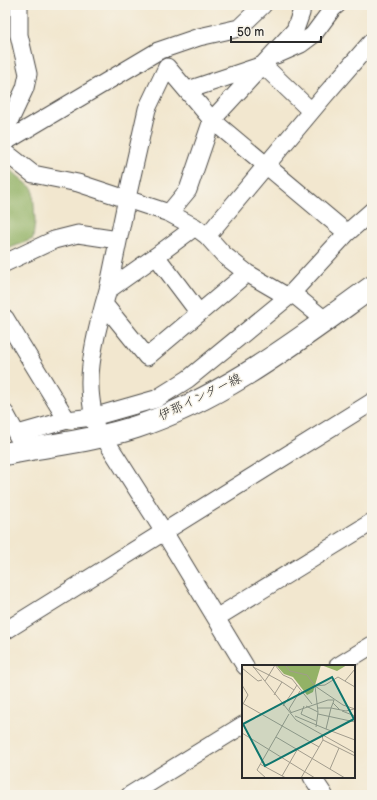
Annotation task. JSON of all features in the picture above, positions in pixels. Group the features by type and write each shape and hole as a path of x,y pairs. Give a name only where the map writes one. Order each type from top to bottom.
{"main road":[{"name":"伊那インター線","path":"16,446 98,430 136,427 208,397 247,374 372,287"}],"street":[{"path":"5,131 25,88 28,74 18,34 19,5"},
{"path":"5,142 158,51 199,37 239,28 263,5"},
{"path":"169,213 188,190 212,120 294,30 301,13 302,5"},
{"path":"188,90 266,62 301,44 314,35 333,8 337,5"},
{"path":"106,297 156,256 201,231 266,166 372,41"},
{"path":"158,51 167,67 212,120 347,234"},
{"path":"266,62 312,111"},
{"path":"167,67 147,109 91,362 90,385 98,430 164,532 244,665"},
{"path":"5,152 33,174 78,183 169,213 201,231 224,255 247,273 290,295 325,320"},
{"path":"5,318 67,420 98,430 156,399 188,379 290,295 347,234 372,211"},
{"path":"5,263 54,240 78,234 118,240"},
{"path":"156,256 199,313"},
{"path":"106,297 147,357 247,273"},
{"path":"5,631 372,402"},
{"path":"5,413 16,446 67,420"},
{"path":"216,618 372,522"},
{"path":"340,665 372,645"},
{"path":"130,795 242,726"},
{"path":"313,778 324,795"}],"green space":[{"path":"5,165 33,189 35,221 33,239 5,250"}]}
